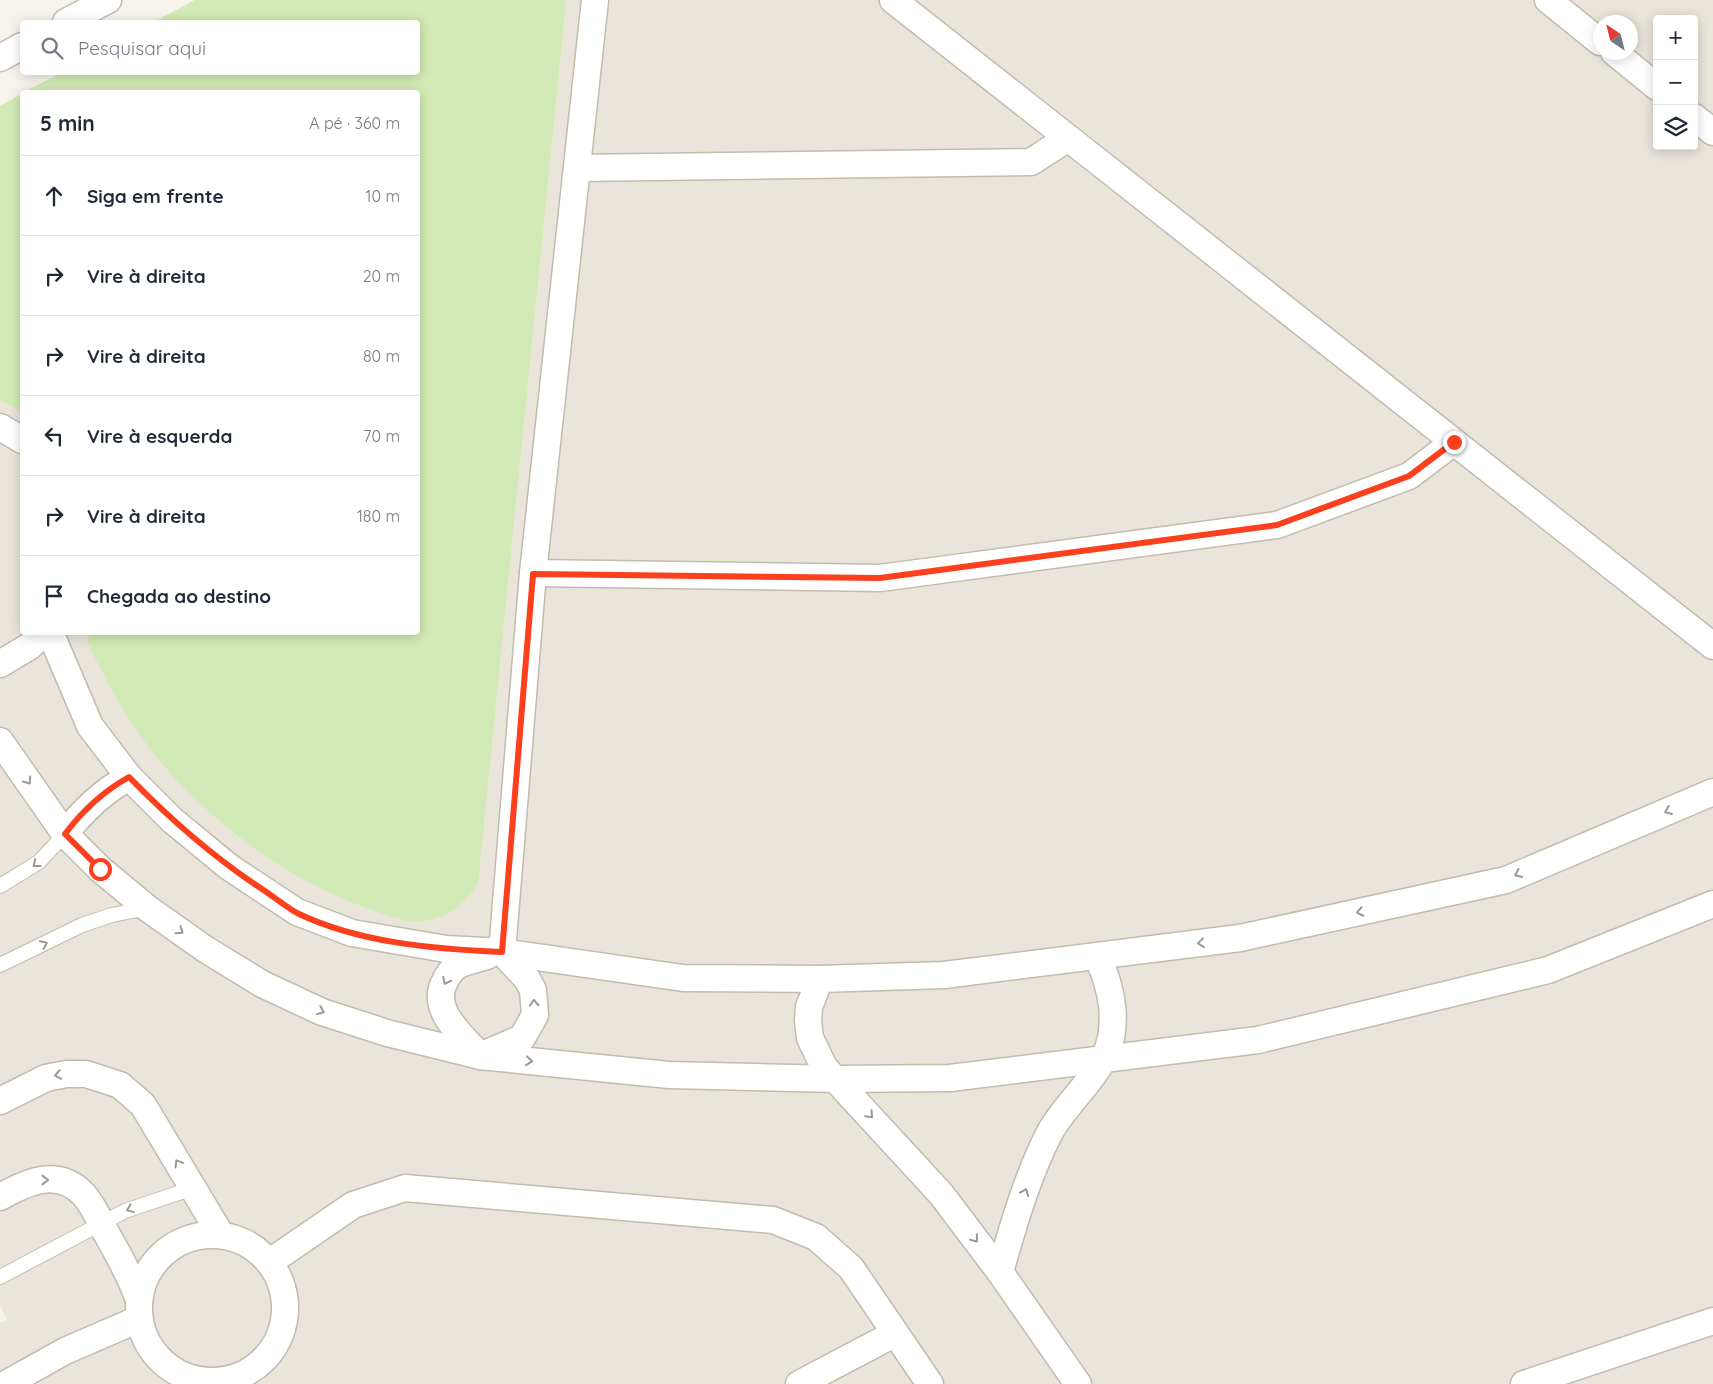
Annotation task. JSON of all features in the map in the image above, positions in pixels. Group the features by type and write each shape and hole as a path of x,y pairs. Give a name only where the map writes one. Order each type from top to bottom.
{"street":[{"path":"70,20 108,0"},
{"path":"480,1056 522,1038 535,1015 533,990 527,979 502,952 533,574 595,0"},
{"path":"893,0 1713,646"},
{"path":"1548,0 1593,36"},
{"path":"0,58 20,47"},
{"path":"1624,60 1653,84"},
{"path":"1698,120 1713,132"},
{"path":"577,168 1031,162 1068,138"},
{"path":"0,427 20,439"},
{"path":"533,574 880,578 1277,525 1409,476 1454,442"},
{"path":"0,664 30,646 41,635"},
{"path":"51,635 90,726 129,777 172,820 229,867 297,912 352,933 446,949 502,952 682,978 820,979 944,975 1240,938 1506,880 1713,792"},
{"path":"0,741 65,834 100,869 147,908 205,949 262,984 322,1012 387,1033 480,1056 669,1075 836,1080 950,1078 1258,1040 1548,970 1713,904"},
{"path":"65,834 79,815 96,798 129,777"},
{"path":"480,1056 443,1011 441,999 442,986 448,975 457,966 502,952"},
{"path":"1000,1272 1018,1211 1050,1132 1104,1059 1111,1032 1112,1005 1110,988 1097,956"},
{"path":"820,979 809,1006 810,1038 824,1067 941,1194 1000,1272 1078,1384"},
{"path":"0,1101 46,1078 66,1074 86,1074 120,1085 144,1104 221,1235"},
{"path":"0,1197 30,1181 44,1179 59,1181 72,1186 84,1195 130,1276 144,1337 154,1354 168,1368 185,1377 203,1381 222,1381 241,1376 264,1359 281,1335 286,1317 285,1297 280,1279 270,1262 256,1249 240,1239 221,1235 201,1235 183,1240 166,1250 153,1264 143,1281 139,1309"},
{"path":"270,1262 353,1205 405,1188 773,1220 816,1237 850,1268 930,1384"},
{"path":"6,1384 139,1309"},
{"path":"1524,1384 1713,1321"},
{"path":"799,1384 894,1334"}],"lane":[{"path":"0,886 39,862 65,834"},
{"path":"0,966 82,925 112,914 147,908"},
{"path":"0,1277 101,1223 150,1201 193,1188"}],"shaded area":[{"path":"195,0 1713,0 1713,1384 0,1384 0,1323 7,1320 0,1305 0,106 20,95 20,635 420,635 420,90 28,90 57,75 420,75 420,20 158,20"}],"green space":[{"path":"195,0 566,0 478,884 461,903 441,917 424,921 402,920 341,898 287,869 237,835 191,795 157,758 124,711 87,642 90,635 420,635 420,90 28,90 57,75 420,75 420,20 158,20"},
{"path":"20,95 20,411 0,400 0,106"}],"route":[{"path":"100,869 65,834 79,815 96,798 112,786 129,777 172,820 229,867 297,912 352,933 446,949 502,952 533,574 880,578 1277,525 1409,476 1454,442"}]}
